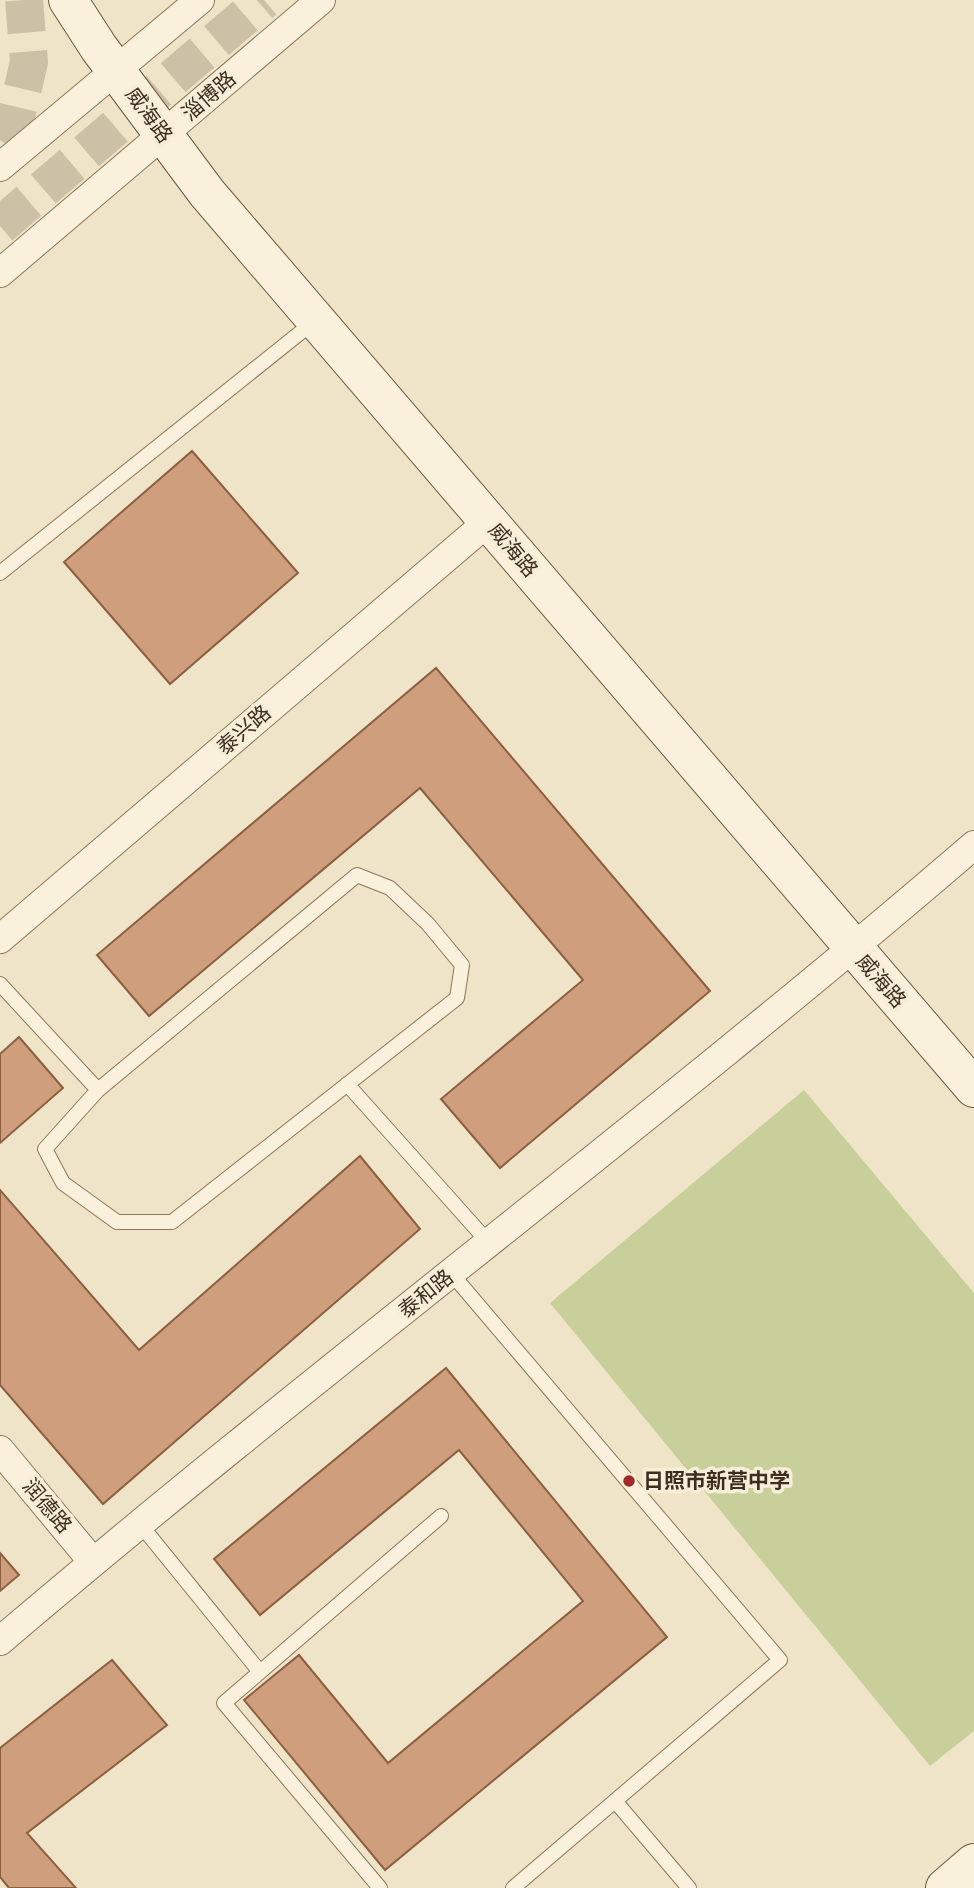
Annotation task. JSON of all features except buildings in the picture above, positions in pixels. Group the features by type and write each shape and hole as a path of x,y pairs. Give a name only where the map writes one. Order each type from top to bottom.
{"main road":[{"name":"威海路","path":"68,0 116,71 207,193 974,1088"},
{"path":"944,1888 974,1863"}],"street":[{"path":"0,167 200,0"},
{"name":"淄博路","path":"0,273 321,0"},
{"name":"泰兴路","path":"0,939 489,521"},
{"name":"泰和路","path":"0,1642 93,1562 853,949 974,845"},
{"name":"润德路","path":"0,1450 93,1562"}],"lane":[{"path":"0,573 316,320"},
{"path":"357,875 390,888 428,924 462,965 457,998 172,1222 117,1222 63,1184 45,1149 97,1090 357,875"},
{"path":"0,984 97,1090"},
{"path":"347,1084 489,1243"},
{"path":"452,1273 780,1660 513,1888"},
{"path":"380,1888 223,1703 441,1516"},
{"path":"140,1524 260,1672"},
{"path":"615,1801 689,1888"}],"green space":[{"path":"804,1090 974,1293 974,1731 930,1766 550,1303"}],"tunnel":[{"path":"0,140 16,117 29,62 24,0"},
{"path":"0,226 264,0"}],"place":[{"name":"日照市新营中学","path":"629,1481"}]}
